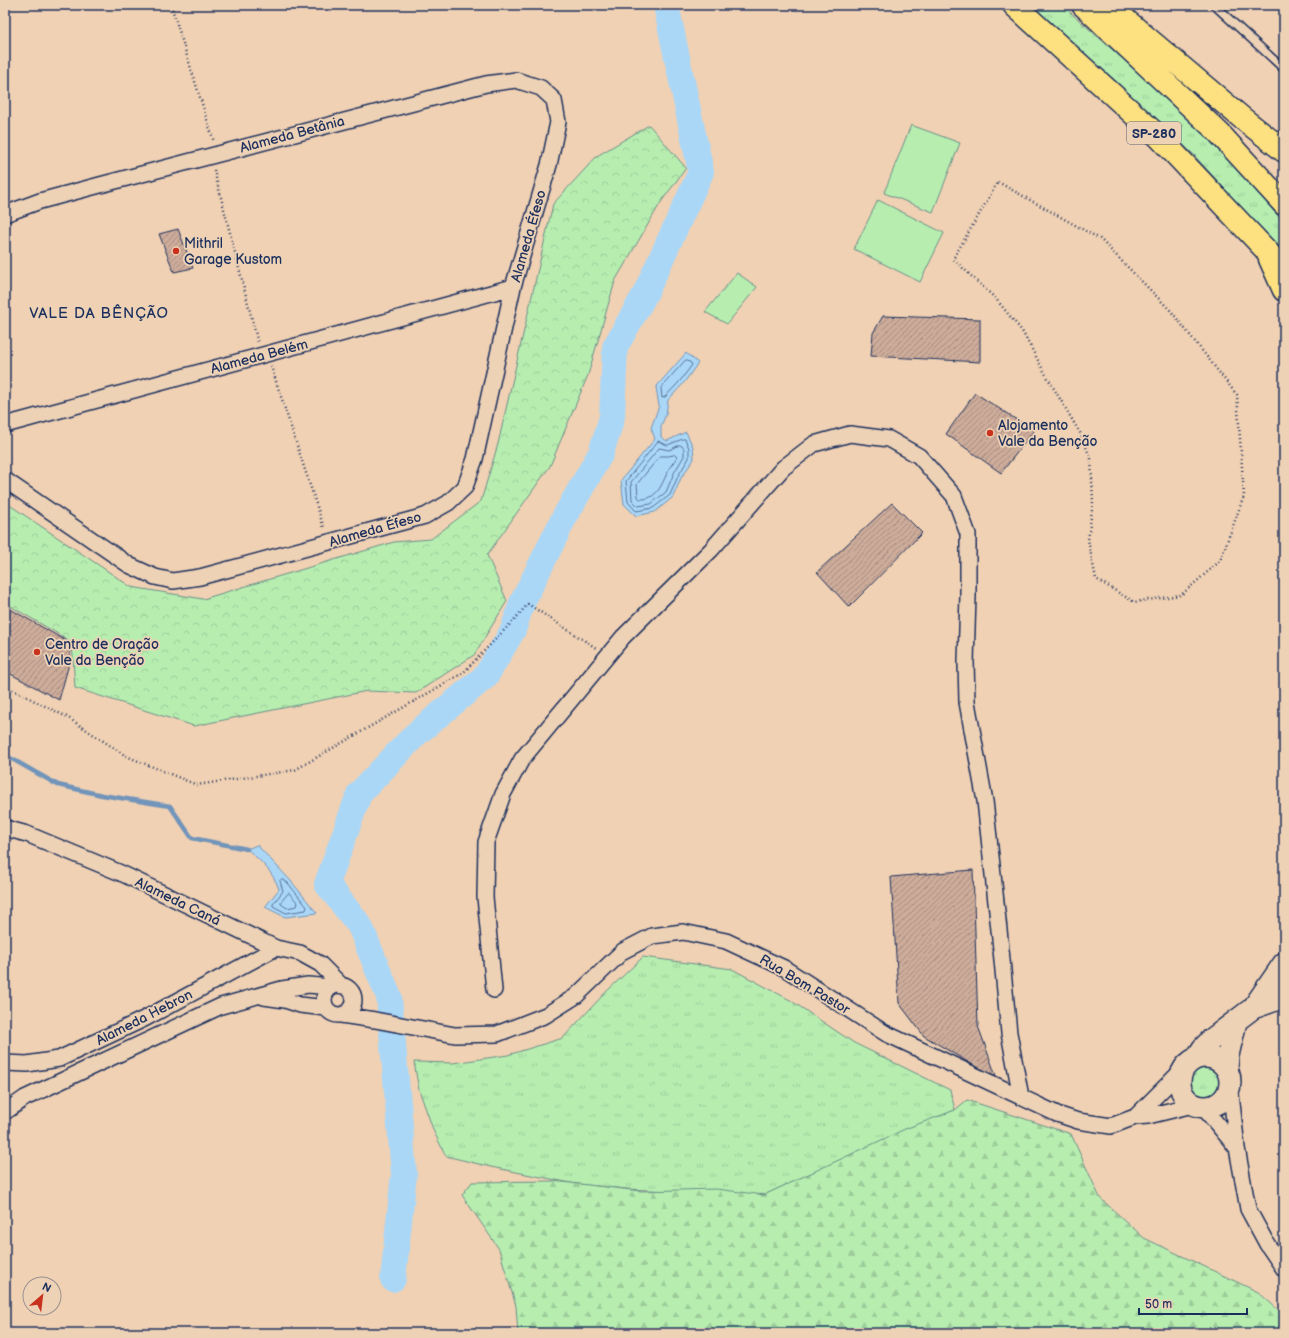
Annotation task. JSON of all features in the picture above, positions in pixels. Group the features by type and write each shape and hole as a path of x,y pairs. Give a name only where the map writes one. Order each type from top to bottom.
{"highway":[{"name":"SP-280","path":"1014,5 1158,136 1284,271"},
{"name":"SP-280","path":"1083,5 1219,133 1284,204"},
{"path":"1108,5 1242,118 1284,151"},
{"path":"1265,249 1284,290"}],"street":[{"name":"Alameda Betânia","path":"5,214 40,201 486,84 516,80 541,88 554,100 558,122"},
{"name":"Alameda Éfeso","path":"5,480 129,565 155,577 173,581 200,577 424,516 448,503 465,487 476,459 512,287 549,165 558,122"},
{"name":"Alameda Belém","path":"5,425 512,287"},
{"path":"494,990 486,897 486,842 503,794 522,759 623,637 711,550 784,468 814,444 850,434 888,439 919,456 954,496 968,534 966,662 967,702 985,801 1000,940 1008,1033 1021,1097"},
{"name":"Alameda Caná","path":"5,828 27,834 123,874 276,948 300,953 320,964 342,989"},
{"name":"Rua Bom Pastor","path":"381,1021 455,1035 497,1034 546,1015 570,1000 623,951 652,936 683,932 726,940 784,968 885,1033 1058,1114 1078,1121 1110,1126 1134,1117 1148,1116 1198,1106"},
{"name":"Alameda Hebron","path":"5,1062 26,1064 59,1059 146,1018 276,948"},
{"name":"Rua Bom Pastor","path":"1134,1117 1190,1063 1212,1039 1253,1008 1284,963"},
{"path":"5,1112 25,1098 222,1006 255,996 295,987 308,986 342,989 354,998 351,1009 341,1015"},
{"path":"342,989 381,1021 335,1015 329,1012 324,1002 326,991 342,989"},
{"path":"255,996 285,1000 300,1005 326,1008"},
{"name":"Rua Bom Pastor","path":"1253,1008 1284,997"},
{"path":"1198,1106 1213,1106 1222,1101 1228,1092 1228,1055 1236,1022"},
{"path":"1237,1148 1198,1106 1185,1098 1180,1089 1179,1078 1190,1063 1205,1056 1214,1058 1221,1062 1228,1077 1237,1148 1248,1209 1266,1244 1284,1269"}],"lane":[{"path":"1214,5 1284,69"}],"path":[{"path":"171,5 214,155 264,355 329,542"},
{"path":"998,182 1100,239 1171,311 1237,395 1244,496 1220,561 1181,595 1134,602 1096,579 1088,540 1093,502 1091,459 1080,433 1022,331 996,299 952,259 998,182"},
{"path":"5,686 67,717 126,756 198,784 295,770 463,673 528,604 608,656"}],"green space":[{"path":"1032,5 1062,5 1152,85 1204,135 1235,167 1284,223 1284,257 1268,237 1193,154"},
{"path":"649,125 686,168 661,202 615,281 588,375 550,466 487,555 507,601 474,655 416,693 367,691 194,726 75,688 72,642 5,603 5,502 131,587 203,599 394,542 431,539 481,501 498,444 553,204 597,156"},
{"path":"911,125 960,143 933,212 884,193"},
{"path":"878,200 944,233 920,282 854,249"},
{"path":"737,273 757,287 727,324 705,312"},
{"path":"643,957 732,969 790,1000 854,1043 950,1090 955,1110 894,1135 764,1195 627,1189 576,1184 491,1167 446,1156 434,1132 419,1090 414,1062 453,1063 508,1055 563,1038 605,993"},
{"path":"1205,1065 1217,1070 1222,1082 1217,1094 1205,1099 1193,1094 1188,1082 1193,1070"},
{"path":"967,1100 1071,1134 1100,1198 1144,1238 1258,1292 1284,1315 1284,1333 518,1333 516,1306 499,1249 462,1195 472,1182 553,1181 641,1191 716,1189 764,1195 905,1129 955,1110"}],"water":[{"path":"686,353 698,363 683,384 668,400 666,414 661,426 661,437 667,441 686,432 693,447 694,459 681,478 673,497 655,512 636,516 624,504 621,480 655,439 651,428 659,406 656,387"},
{"path":"257,845 291,881 317,913 285,917 265,907 279,889 266,867 247,849"}],"building":[{"name":"Mithril Garage Kustom","path":"178,229 193,268 174,272 159,234"},
{"path":"883,316 980,319 980,362 871,356 873,333"},
{"name":"Alojamento Vale da Benção","path":"975,393 1034,431 1001,473 946,434"},
{"path":"892,503 922,533 849,607 817,572"},
{"name":"Centro de Oração Vale da Benção","path":"5,606 70,643 70,660 59,700 5,671"},
{"path":"973,870 978,1026 996,1076 973,1065 924,1036 899,1003 891,877"}],"waterway":[{"path":"393,1279 404,1174 389,997 360,926 327,884 359,794 416,734 486,676 513,630 522,603 564,518 601,453 612,417 615,347 644,296 701,172 666,5"},
{"path":"5,755 58,785 102,795 170,806 192,838 247,849"}],"place":[{"name":"Mithril Garage Kustom","path":"176,251"},
{"name":"Alojamento Vale da Benção","path":"990,433"},
{"name":"Centro de Oração Vale da Benção","path":"37,652"}],"district":[{"name":"VALE DA BÊNÇÃO","path":"99,313"}]}
